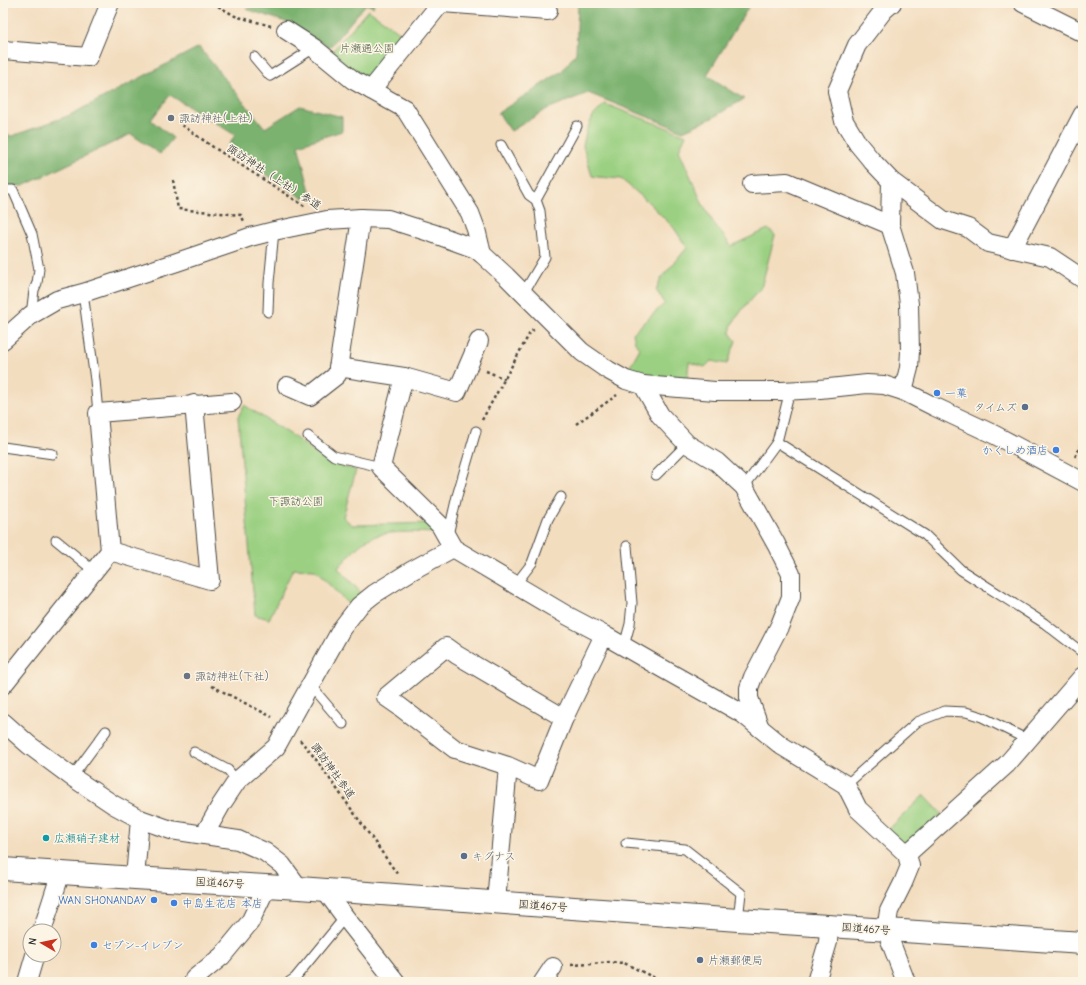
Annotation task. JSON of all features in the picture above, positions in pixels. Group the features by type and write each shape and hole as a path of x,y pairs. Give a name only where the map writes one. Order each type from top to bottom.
{"highway":[{"name":"国道467号","path":"3,868 1083,943"}],"street":[{"path":"3,50 88,57 110,3"},
{"path":"371,90 442,3 548,11"},
{"path":"892,3 884,10 857,44 837,91 844,121 858,144 891,181 943,220 968,228 988,243 1050,258 1083,279"},
{"path":"1023,3 1083,33"},
{"path":"286,30 314,48 353,80 405,109 470,213 476,229 482,254"},
{"path":"1012,249 1083,114"},
{"path":"891,181 890,225 905,273 909,304 909,368 903,391"},
{"path":"752,184 787,182 890,225"},
{"path":"287,386 310,396 337,375 361,218"},
{"path":"3,340 31,316 57,300 191,258 250,237 327,220 361,218 388,219 476,249 582,352 608,370 626,380 643,385 715,391 790,390 867,384 884,385 903,391 995,435 1083,482"},
{"path":"338,367 404,377 457,392 479,341"},
{"path":"404,377 381,467 440,525 450,542 515,585 743,714 782,746 846,785 858,809 907,854 910,866 904,883 889,911 886,930 906,982"},
{"path":"643,385 660,415 687,444 717,462 744,488 776,544 791,574 791,597 780,625 753,677 749,688 749,698 760,728"},
{"path":"3,686 110,551 98,413 232,402"},
{"path":"110,551 210,580 194,404"},
{"path":"204,835 237,781 276,747 342,628 359,606 374,594 411,571 450,542"},
{"path":"564,718 446,647 386,697 455,749 508,766 539,780 564,718 604,635"},
{"path":"907,854 1007,764 1083,676"},
{"path":"3,722 29,745 72,777 114,805 140,819 171,830 238,840 265,852 282,865 299,888"},
{"path":"496,902 508,766"},
{"path":"135,878 140,819"},
{"path":"44,923 60,872"},
{"path":"194,979 222,956 250,922 267,886"},
{"path":"325,890 396,982"},
{"path":"816,982 828,942 829,926"},
{"path":"27,982 33,963"},
{"path":"543,982 553,967"}],"lane":[{"path":"254,57 270,76 314,48"},
{"path":"536,200 577,126"},
{"path":"501,145 530,195 536,200 540,210 545,257 523,294"},
{"path":"3,190 13,190 32,234 39,268 37,284 34,290 31,316"},
{"path":"268,312 274,231"},
{"path":"83,293 98,413"},
{"path":"744,488 777,442 790,390"},
{"path":"450,542 457,496 476,431"},
{"path":"308,436 334,456 381,467"},
{"path":"777,442 925,535 961,570 1044,623 1083,653"},
{"path":"656,474 687,444"},
{"path":"3,447 53,454"},
{"path":"515,585 532,563 548,519 561,497"},
{"path":"56,540 94,571"},
{"path":"624,646 630,624 632,603 627,546"},
{"path":"310,685 343,724"},
{"path":"846,785 917,722 945,711 966,712 982,717 1028,740"},
{"path":"72,777 106,731"},
{"path":"194,752 228,770 237,781"},
{"path":"626,843 685,849 741,893 738,920"},
{"path":"289,982 295,978 345,917"}],"path":[{"path":"213,3 235,16 286,30"},
{"name":"諏訪神社（上社）参道","path":"182,125 212,147 327,220"},
{"path":"173,180 178,209 242,216"},
{"path":"476,431 531,331 537,330"},
{"path":"576,424 619,394"},
{"name":"諏訪神社参道","path":"212,686 288,725 315,758 412,896"},
{"path":"553,967 610,962 624,963 659,980 676,982"}],"green space":[{"path":"267,3 375,3 373,7 366,4 329,48 289,23 246,9"},
{"path":"578,3 751,3 707,75 744,99 712,118 683,131 588,93 547,109 511,131 498,113 562,71 576,53"},
{"name":"片瀬通公園","path":"368,10 407,37 370,84 329,55"},
{"path":"199,47 265,128 300,106 342,117 342,131 298,145 310,191 304,199 227,149 235,135 170,95 151,120 173,138 160,154 131,134 23,186 3,185 3,134 12,136 70,115"},
{"path":"605,104 686,135 679,150 703,205 713,222 731,246 768,229 775,235 761,288 732,324 730,333 736,341 727,364 711,361 705,367 689,362 687,382 637,376 627,372 640,348 635,343 633,333 665,303 656,290 662,277 687,248 674,228 647,201 621,179 592,176 583,146 586,132 593,116"},
{"name":"下諏訪公園","path":"244,405 293,436 327,462 356,470 343,517 352,525 432,523 433,533 398,532 372,537 358,547 338,568 364,596 352,608 315,570 293,569 269,619 255,615 238,417"},
{"path":"924,795 942,814 911,844 902,843 889,829"}],"place":[{"name":"諏訪神社(上社)","path":"171,118"},
{"name":"一菓","path":"937,393"},
{"name":"タイムズ","path":"1025,407"},
{"name":"かくしめ酒店","path":"1056,450"},
{"name":"諏訪神社(下社)","path":"187,676"},
{"name":"広瀬硝子建材","path":"46,838"},
{"name":"キグナス","path":"464,856"},
{"name":"WAN SHONANDAY","path":"154,900"},
{"name":"中島生花店 本店","path":"174,903"},
{"name":"セブン-イレブン","path":"94,945"},
{"name":"片瀬郵便局","path":"700,960"}]}
